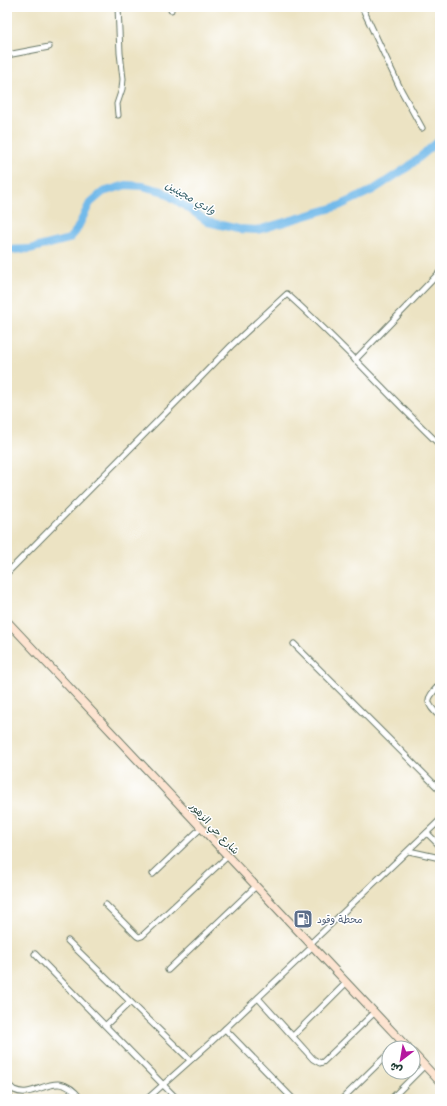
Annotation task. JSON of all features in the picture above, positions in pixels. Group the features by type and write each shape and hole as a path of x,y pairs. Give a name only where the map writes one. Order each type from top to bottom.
{"street":[{"path":"118,7 123,79 122,89 116,104 118,116"},
{"path":"362,7 401,90 422,128"},
{"path":"7,55 49,47"},
{"path":"355,360 440,272"},
{"path":"7,573 231,346 287,294 440,445"},
{"name":"شارع حي الزهور","path":"7,621 401,1040"},
{"path":"294,644 440,790"},
{"path":"440,684 429,698 429,704 440,717"},
{"path":"147,1099 258,998 440,820"},
{"path":"153,874 201,828"},
{"path":"427,833 440,846"},
{"path":"409,851 440,858"},
{"path":"106,905 137,936 142,936 228,856"},
{"path":"168,970 256,886"},
{"path":"68,942 190,1060"},
{"path":"35,954 177,1099"},
{"path":"293,1036 347,982"},
{"path":"258,998 313,1059 320,1063 323,1062 375,1012"},
{"path":"106,1025 130,1002"},
{"path":"225,1029 293,1099"},
{"path":"342,1099 381,1061"},
{"path":"421,1062 440,1082"},
{"path":"391,1099 425,1066"},
{"path":"7,1084 14,1090 27,1092 49,1085 64,1085 81,1099"},
{"path":"7,1088 10,1099"}],"waterway":[{"name":"وادي مجينين","path":"7,250 30,249 69,239 76,231 90,203 103,192 126,185 142,186 162,191 208,222 238,229 258,230 339,206 373,190 408,167 440,140"}],"place":[{"name":"محطة وقود","path":"303,919"}]}
